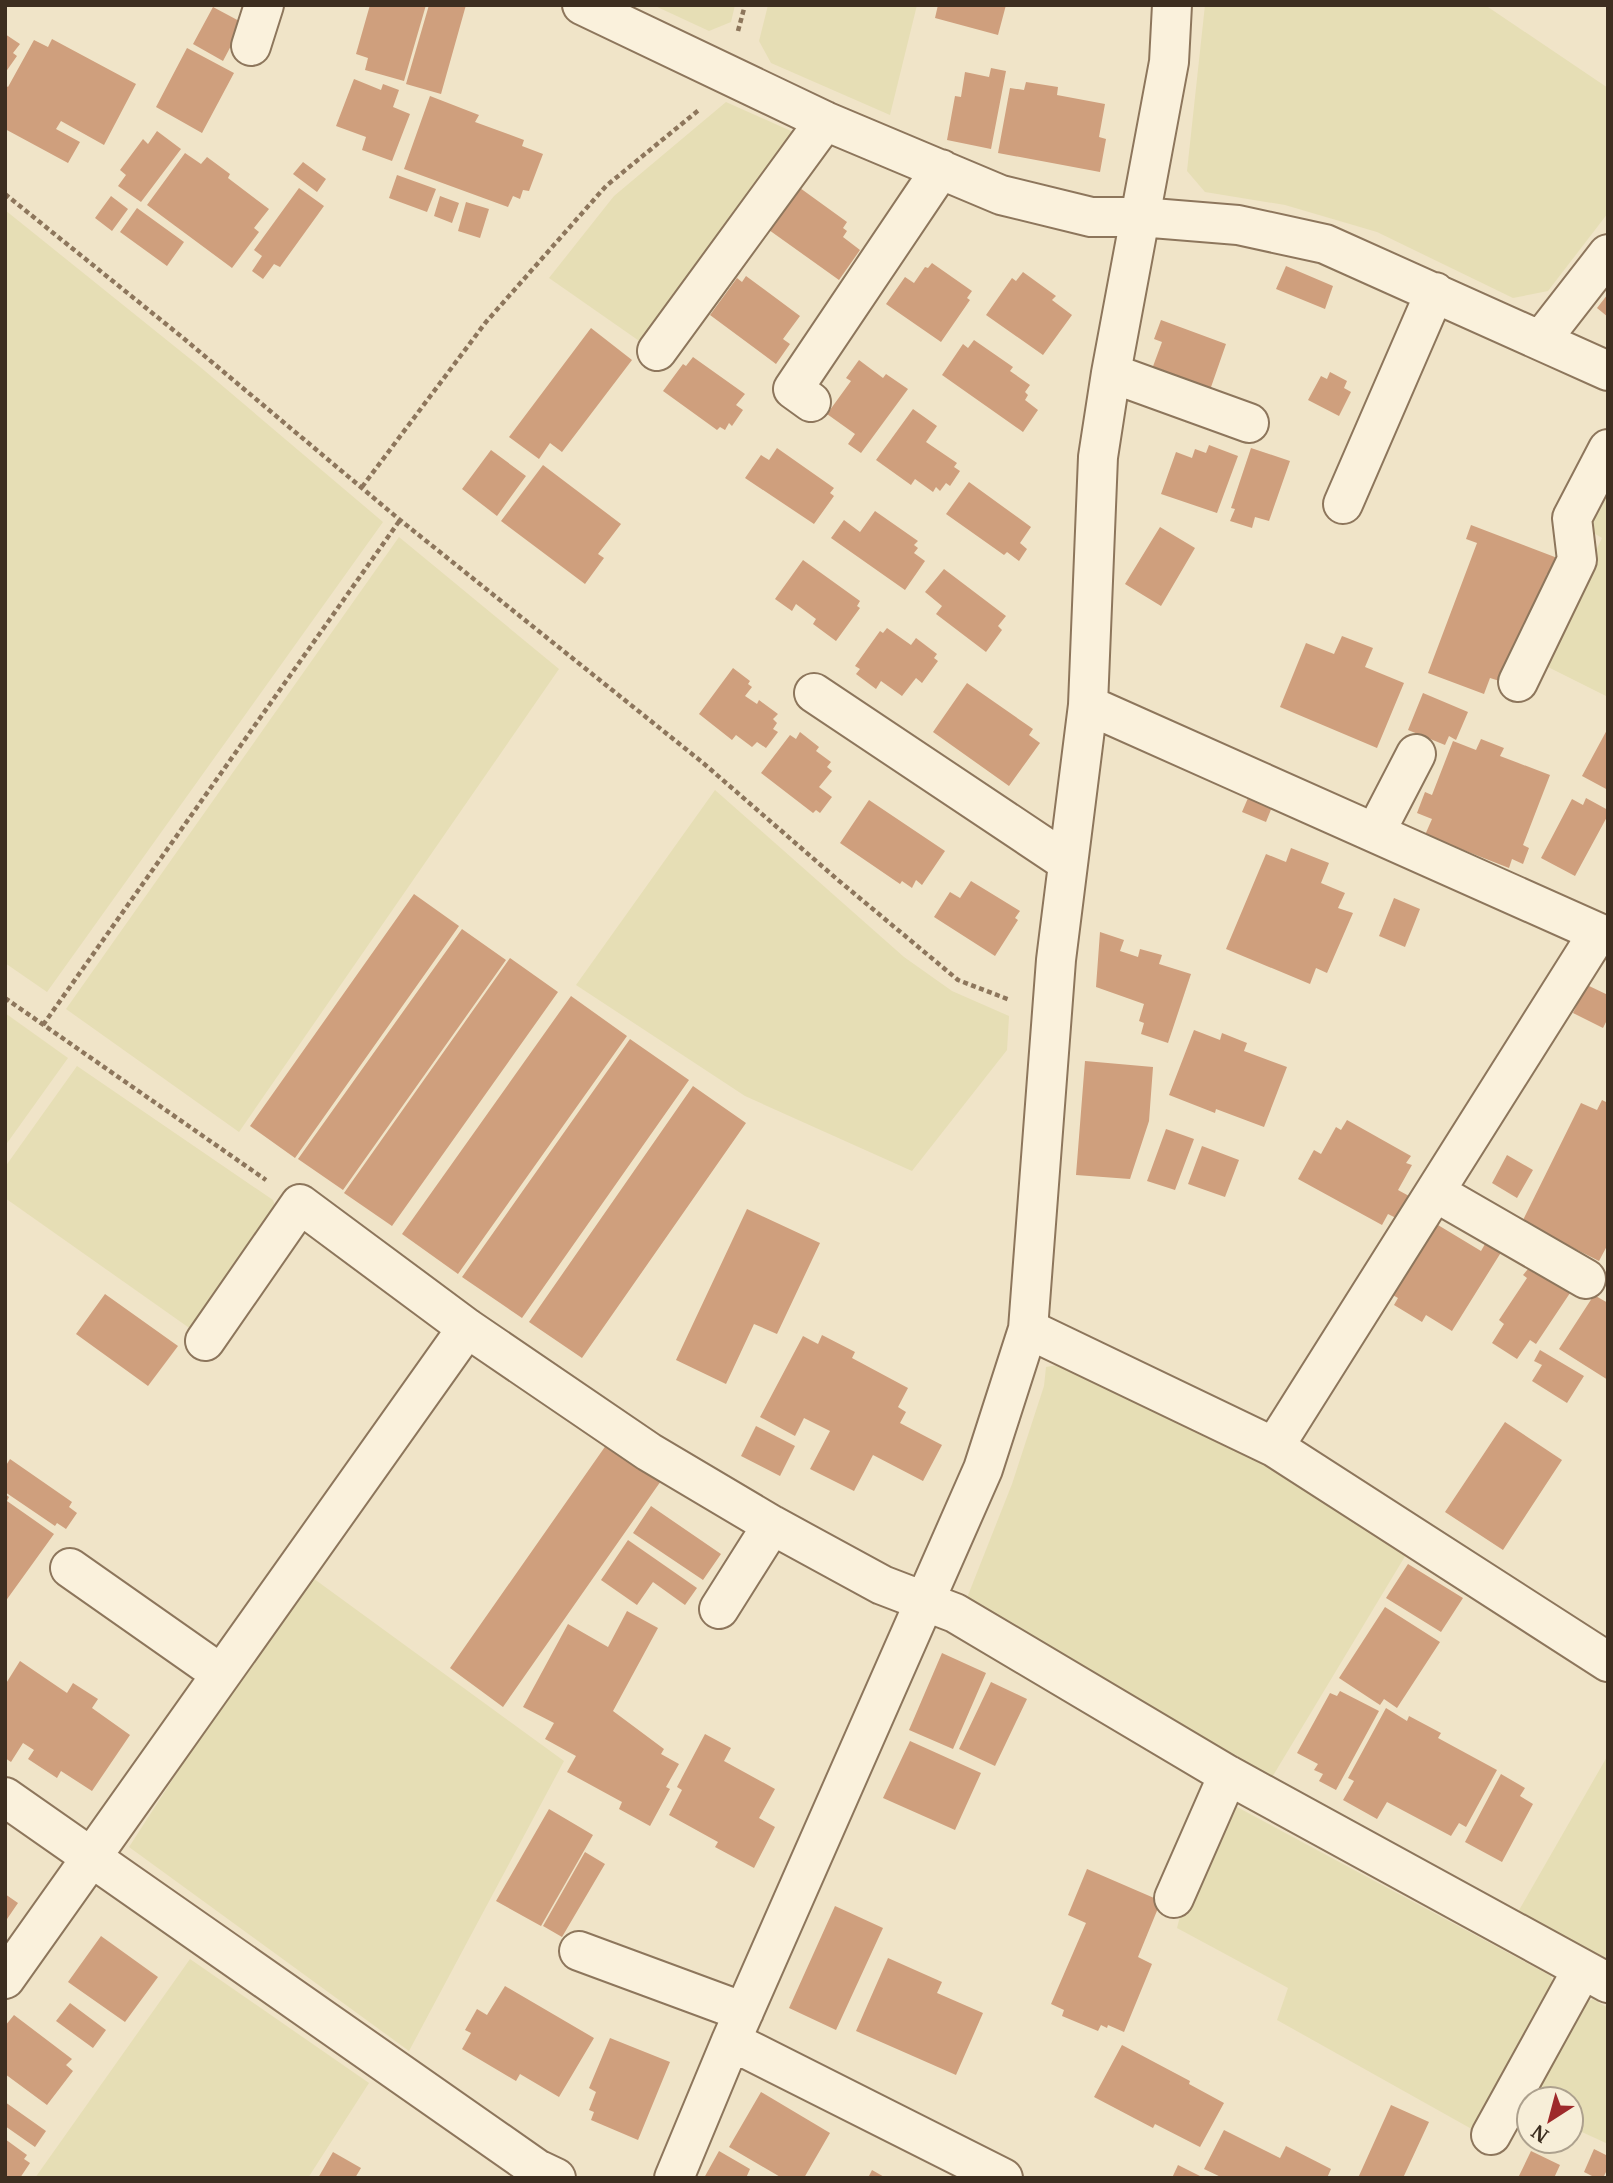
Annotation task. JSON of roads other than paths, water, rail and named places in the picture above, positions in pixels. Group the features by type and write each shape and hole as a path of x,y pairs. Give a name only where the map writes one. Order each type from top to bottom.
{"street":[{"path":"251,46 264,5"},
{"path":"582,5 825,121 1001,195 1090,217 1238,225 1325,244 1608,371"},
{"path":"674,2178 983,1469 1028,1329 1052,1007 1067,862 1088,705 1098,457 1168,62 1172,5"},
{"path":"657,352 825,121"},
{"path":"811,402 793,388 941,169"},
{"path":"1541,340 1608,254"},
{"path":"1343,504 1436,292"},
{"path":"1111,373 1249,423"},
{"path":"1518,682 1577,559 1573,518 1608,449"},
{"path":"814,693 1067,862"},
{"path":"1088,705 1603,935 1435,1192 1274,1447"},
{"path":"1376,833 1416,754"},
{"path":"1435,1192 1586,1279"},
{"path":"205,1340 300,1204 467,1328 649,1452 772,1525 883,1585 955,1613 1228,1775 1595,1977 1491,2135"},
{"path":"5,1979 467,1328"},
{"path":"1028,1329 1274,1447 1608,1662"},
{"path":"719,1609 772,1525"},
{"path":"69,1568 221,1674"},
{"path":"1174,1898 1228,1775"},
{"path":"5,1797 537,2169 556,2178"},
{"path":"579,1951 738,2027 1003,2178"}]}
